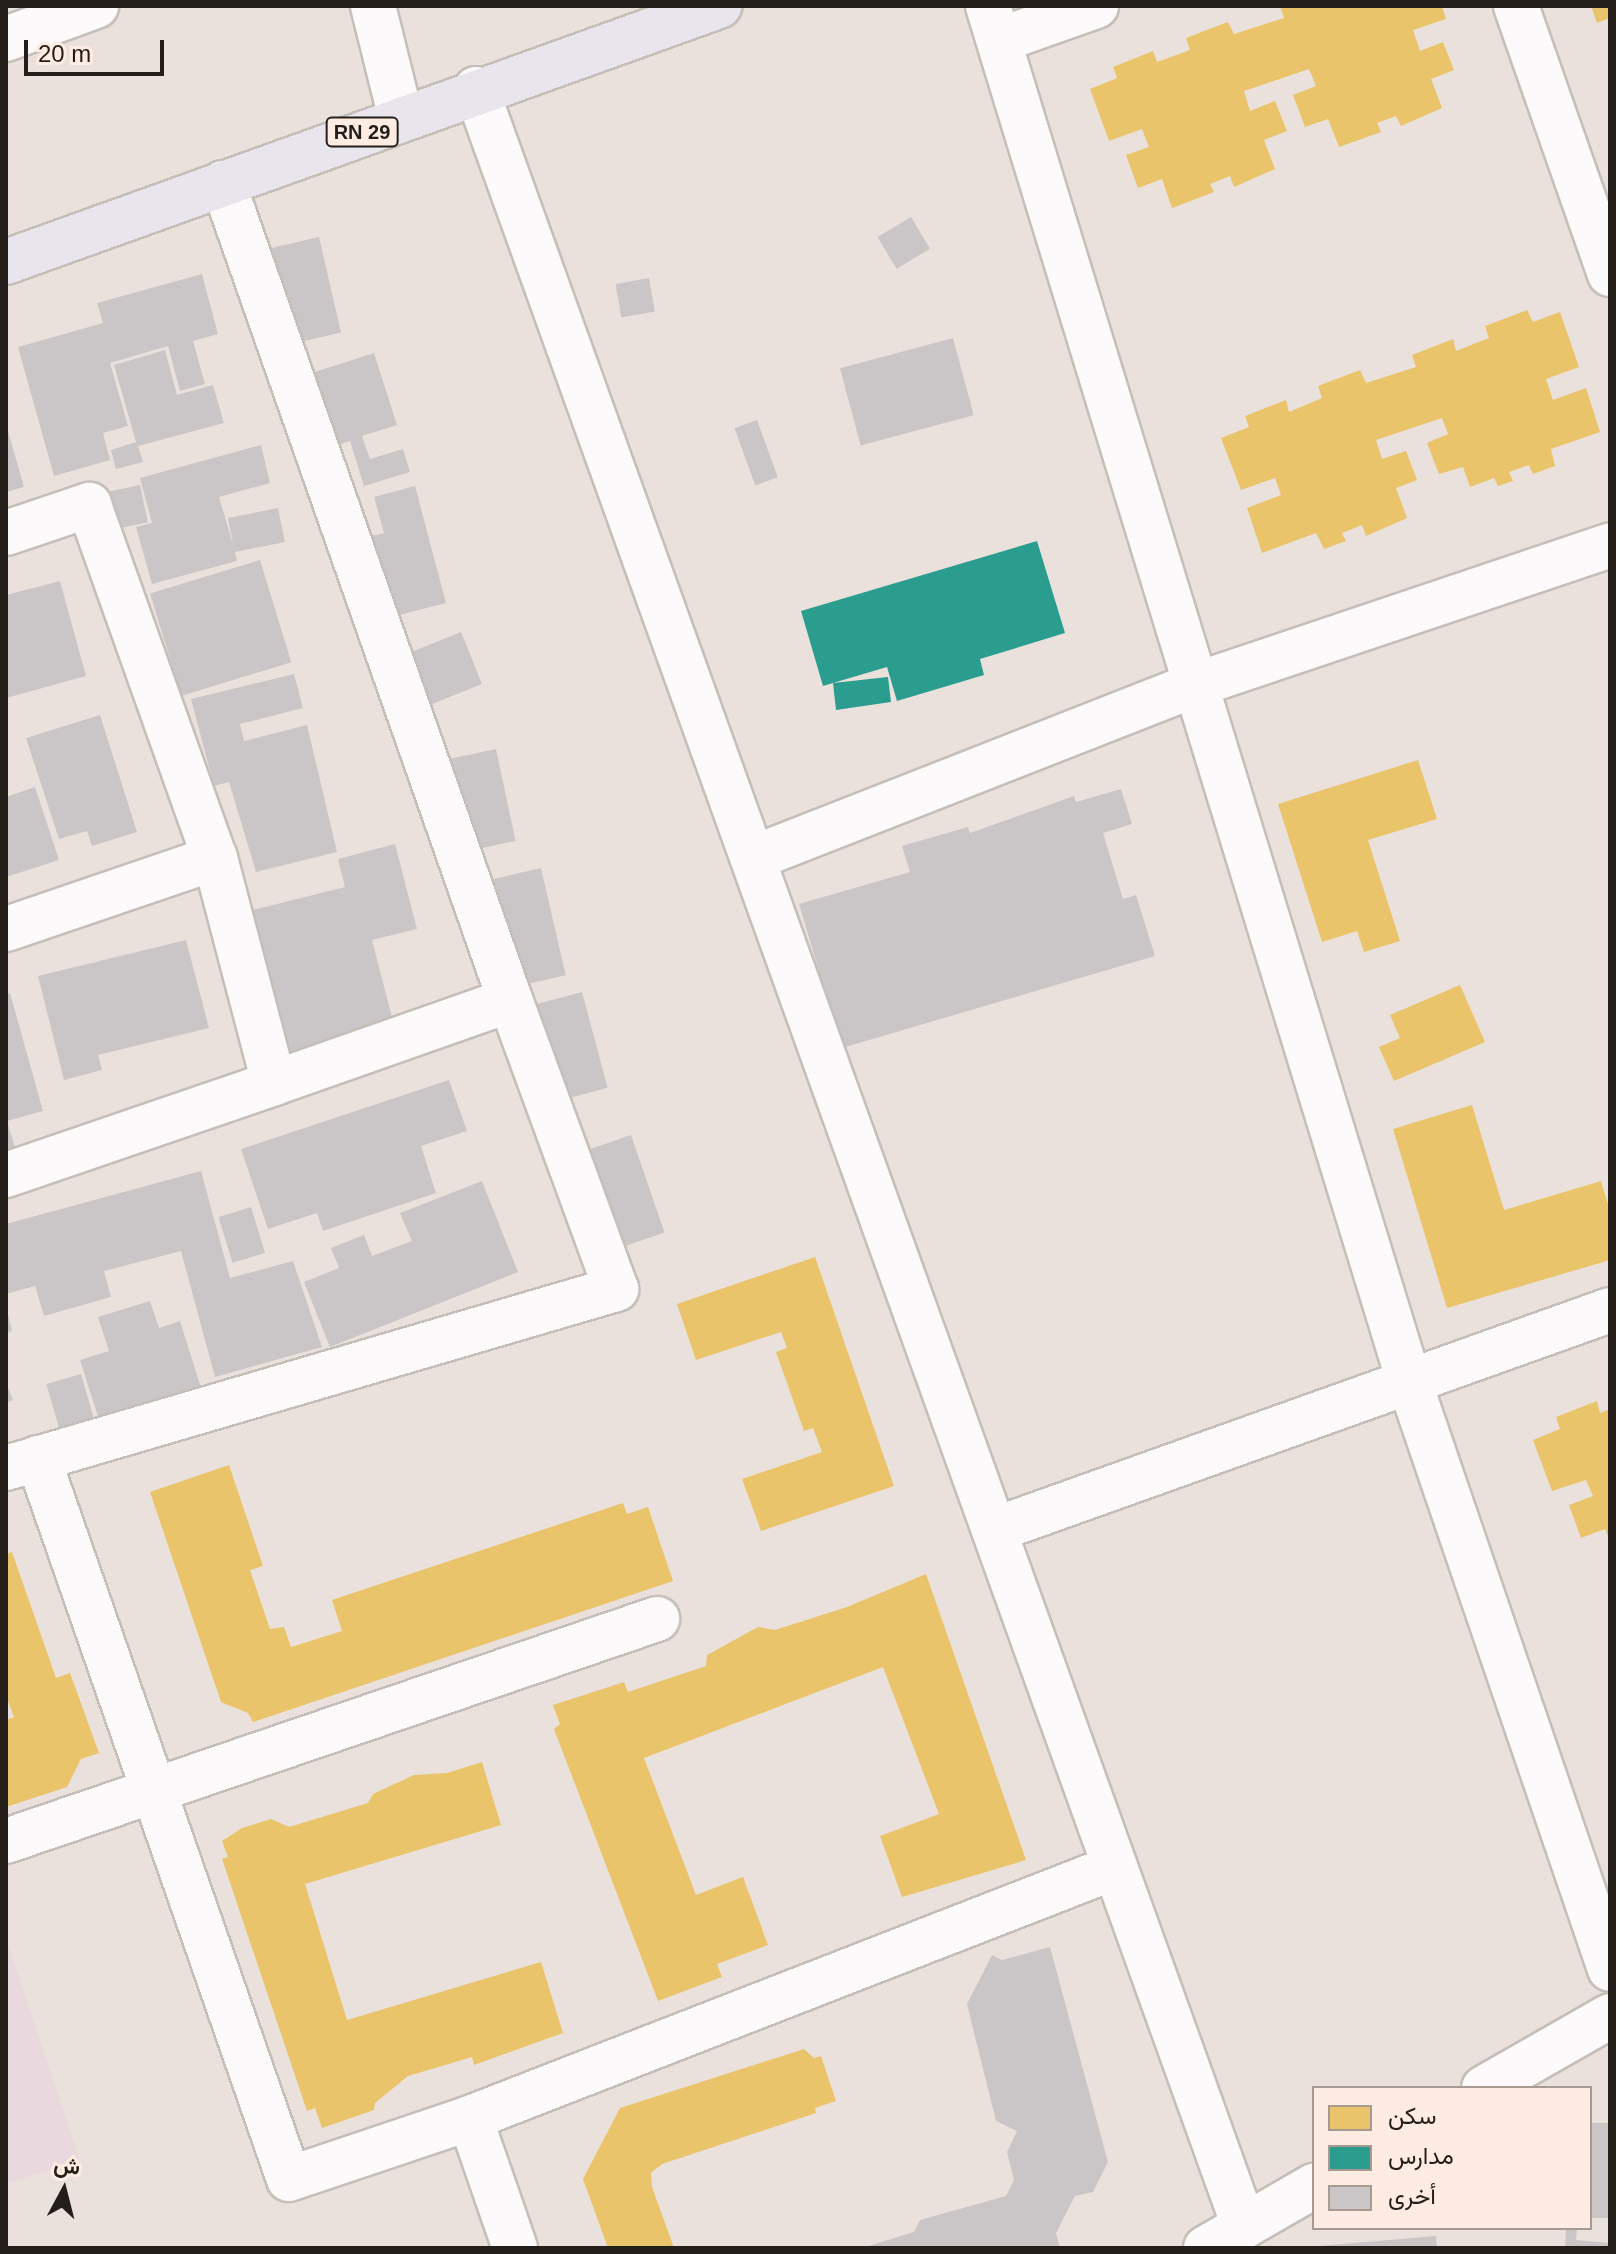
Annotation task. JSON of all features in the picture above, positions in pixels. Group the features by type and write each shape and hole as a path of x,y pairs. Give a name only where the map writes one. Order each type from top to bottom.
{"main road":[{"name":"RN 29","path":"6,262 476,89 719,6"}],"street":[{"path":"6,39 96,6"},
{"path":"373,6 401,118"},
{"path":"1096,6 994,23 1409,1381 1610,1969"},
{"path":"1516,6 1610,274"},
{"path":"476,89 1244,2226"},
{"path":"223,183 510,1000 616,1289 22,1463 152,1791 289,2179 470,2118 1115,1867"},
{"path":"6,533 89,505 215,858 274,1083"},
{"path":"753,858 1198,684 1610,545"},
{"path":"6,929 215,858"},
{"path":"6,1175 510,1000"},
{"path":"994,1530 1610,1310"},
{"path":"6,1841 657,1619"},
{"path":"1488,2086 1610,2016"},
{"path":"470,2118 515,2248"},
{"path":"1206,2248 1312,2187"}],"shaded area":[{"path":"6,1939 80,2160 6,2184"}],"building: سكن":[{"path":"1280,6 1442,6 1446,19 1413,30 1420,51 1443,42 1454,70 1431,79 1442,108 1401,126 1396,116 1377,123 1381,132 1339,147 1328,119 1305,127 1293,95 1316,86 1309,69 1244,91 1250,111 1275,101 1287,131 1264,140 1275,169 1234,187 1230,176 1210,184 1214,192 1172,208 1162,179 1138,188 1126,155 1149,147 1142,129 1109,141 1090,89 1117,78 1113,67 1153,51 1157,62 1190,50 1186,38 1228,22 1234,34 1284,18"},
{"path":"1591,6 1610,6 1610,18 1597,23"},
{"path":"1527,310 1533,322 1560,312 1579,367 1546,379 1553,400 1586,388 1600,432 1551,449 1555,466 1533,474 1529,465 1509,472 1513,481 1498,486 1494,478 1470,487 1463,467 1439,474 1427,443 1448,434 1442,418 1376,440 1382,459 1406,451 1417,480 1396,488 1407,518 1366,536 1362,525 1342,533 1346,541 1324,549 1316,533 1262,553 1247,508 1281,495 1275,478 1241,490 1221,438 1249,427 1245,416 1286,400 1289,412 1322,398 1318,386 1360,370 1366,383 1416,367 1412,355 1453,339 1456,351 1489,338 1485,326"},
{"path":"1418,760 1437,819 1368,840 1400,941 1364,952 1357,931 1322,942 1278,804"},
{"path":"1460,985 1485,1042 1394,1081 1379,1047 1400,1038 1390,1015"},
{"path":"1472,1105 1504,1210 1601,1181 1610,1211 1610,1260 1447,1308 1393,1129"},
{"path":"815,1257 894,1486 761,1531 742,1479 822,1452 813,1428 804,1431 776,1352 787,1348 781,1332 696,1360 677,1304"},
{"path":"1597,1401 1600,1413 1610,1409 1610,1541 1605,1529 1581,1538 1569,1505 1593,1496 1586,1480 1552,1491 1533,1440 1560,1429 1556,1417"},
{"path":"229,1465 263,1566 250,1570 270,1629 284,1627 291,1647 342,1631 332,1600 623,1503 627,1514 648,1507 673,1581 253,1722 248,1713 221,1702 150,1492"},
{"path":"12,1552 56,1678 70,1673 99,1753 81,1759 67,1787 6,1807 6,1720 14,1717 6,1696 6,1554"},
{"path":"926,1574 1026,1860 902,1897 880,1836 939,1814 883,1667 644,1758 696,1895 743,1877 768,1945 717,1964 722,1977 658,2001 554,1729 560,1724 553,1705 624,1682 628,1692 706,1666 707,1655 758,1627 775,1630 847,1607"},
{"path":"482,1762 501,1825 305,1884 347,2020 541,1962 563,2033 474,2065 472,2057 408,2076 375,2103 374,2110 322,2128 315,2108 307,2111 222,1859 228,1857 222,1841 242,1828 271,1819 289,1827 368,1803 373,1794 414,1775 447,1773"},
{"path":"804,2049 814,2058 821,2056 836,2101 815,2108 816,2113 662,2164 651,2173 652,2187 674,2248 608,2248 583,2179 620,2108"}],"building: مدارس":[{"path":"1037,541 1065,633 980,659 984,675 897,701 887,667 823,686 801,611"},
{"path":"888,677 891,702 836,710 833,683"}],"building: أخرى":[{"path":"911,217 930,249 897,269 878,237"},
{"path":"319,237 341,332 280,347 258,251"},
{"path":"202,274 218,334 193,341 205,384 180,391 168,346 110,363 128,426 103,433 110,460 54,476 18,347 103,323 97,303"},
{"path":"649,278 655,311 621,317 616,284"},
{"path":"953,338 974,415 861,446 840,368"},
{"path":"165,350 177,395 213,385 224,423 138,446 143,462 116,469 111,450 136,442 114,365"},
{"path":"374,353 397,425 362,436 370,459 403,449 410,472 364,486 350,441 319,451 296,378"},
{"path":"757,420 778,477 755,486 734,428"},
{"path":"6,424 24,487 6,492"},
{"path":"261,445 270,483 219,497 233,544 228,518 278,508 285,542 235,552 237,561 152,584 136,527 152,523 140,478"},
{"path":"140,485 148,522 113,530 105,492"},
{"path":"415,486 446,603 364,624 343,543 384,533 374,497"},
{"path":"260,560 291,662 181,696 150,594"},
{"path":"60,581 86,676 6,698 6,595"},
{"path":"461,632 482,684 401,717 380,665"},
{"path":"294,674 303,708 240,724 244,741 307,725 337,852 256,872 229,782 214,786 191,699"},
{"path":"100,715 137,832 92,846 87,831 59,839 26,738"},
{"path":"496,749 516,841 448,855 429,763"},
{"path":"35,787 59,860 6,877 6,797"},
{"path":"1121,789 1132,824 1103,833 1123,899 1136,895 1155,956 842,1048 799,904 910,872 902,846 968,827 970,833 1074,796 1076,802"},
{"path":"395,844 417,929 372,940 394,1025 278,1055 241,913 345,887 338,859"},
{"path":"541,868 566,975 486,994 461,886"},
{"path":"186,940 209,1028 98,1055 102,1070 64,1080 38,976"},
{"path":"582,992 608,1088 533,1108 508,1012"},
{"path":"10,993 43,1111 7,1121 16,1151 6,1154 6,994"},
{"path":"449,1080 467,1131 421,1146 436,1193 323,1231 317,1213 268,1229 241,1149"},
{"path":"631,1135 665,1232 598,1255 565,1158"},
{"path":"201,1171 230,1278 293,1261 322,1347 215,1377 181,1251 104,1271 111,1297 44,1316 35,1286 6,1294 6,1224"},
{"path":"482,1181 518,1272 330,1347 304,1282 339,1268 331,1248 364,1235 372,1256 412,1241 400,1213"},
{"path":"251,1207 265,1253 233,1263 218,1217"},
{"path":"150,1301 159,1328 180,1321 202,1391 100,1423 80,1360 109,1351 98,1317"},
{"path":"6,1311 12,1331 6,1333"},
{"path":"81,1374 97,1429 62,1439 46,1384"},
{"path":"6,1383 13,1400 6,1403"},
{"path":"1050,1947 1108,2162 1093,2192 1075,2196 1056,2233 1060,2248 862,2248 914,2232 920,2220 1006,2196 1014,2180 1007,2152 1017,2131 996,2121 967,2004 992,1955 1002,1960"},
{"path":"1592,2123 1610,2123 1610,2218 1592,2218"},
{"path":"1566,2230 1577,2230 1576,2240 1610,2243 1610,2248 1565,2248"},
{"path":"1436,2236 1437,2248 1318,2248 1318,2246"}]}
